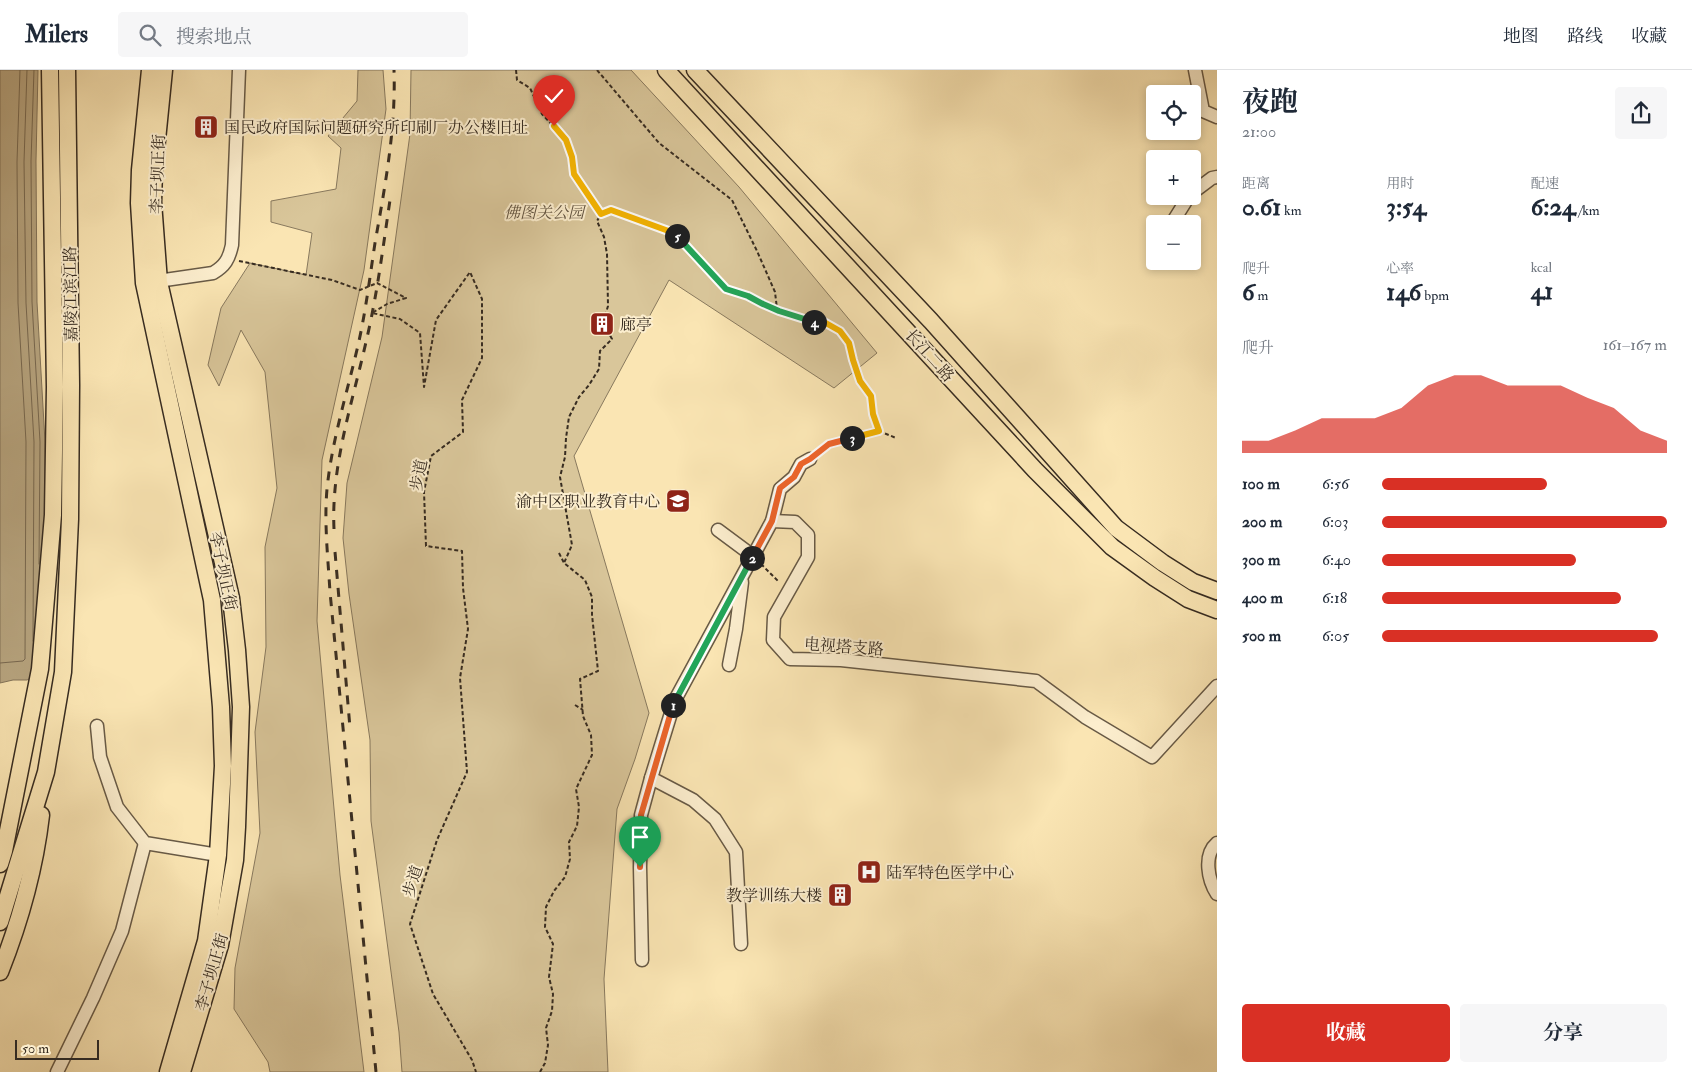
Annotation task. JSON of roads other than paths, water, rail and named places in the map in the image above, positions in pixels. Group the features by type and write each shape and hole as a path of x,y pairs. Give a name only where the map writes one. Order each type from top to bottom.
{"main road":[{"name":"嘉陵江滨江路","path":"1,859 40,669 53,515 55,387 50,70"},
{"name":"嘉陵江滨江路","path":"46,772 62,672 70,519 71,385 67,70"},
{"name":"李子坝正街","path":"150,70 140,170 146,203 152,282 212,600 222,717 218,855 206,941 168,1072"},
{"name":"李子坝正街","path":"146,203 154,170 164,70"},
{"name":"长江二路","path":"666,70 1035,470 1112,547 1188,599 1217,610"},
{"name":"长江二路","path":"695,70 931,321 1116,528 1163,563 1193,582 1217,591"},
{"name":"李子坝正街","path":"152,282 231,598 241,706 237,827 229,902 220,945 182,1072"},
{"path":"0,922 46,772"},
{"path":"0,972 8,951 37,849 46,772"}],"street":[{"path":"152,282 213,273 222,268 229,258 232,245 239,70"},
{"path":"1195,70 1203,112 1217,117"},
{"path":"1201,186 1212,178 1217,177"},
{"path":"642,960 641,815 650,778 675,700 772,521 780,488 794,477 801,464 810,459"},
{"name":"电视塔支路","path":"772,521 795,522 808,534 808,557 774,617 773,640 790,659 841,660 1036,681 1085,717 1152,757 1217,686"},
{"path":"718,530 753,556"},
{"path":"729,665 743,574"},
{"path":"97,726 100,756 117,807 145,843 218,855"},
{"path":"650,778 693,800 716,819 736,852 741,944"},
{"path":"57,1072 93,998 122,931 145,843"},
{"path":"1217,843 1212,847 1208,869 1212,887 1217,894"}],"water":[{"path":"0,70 38,70 36,161 37,302 45,442 44,672 27,680 13,680 0,683"}],"railway":[{"path":"376,1072 330,592 326,515 329,470 361,329 386,179 392,136 394,70"},
{"path":"334,529 334,505 339,458 373,307 390,200"},
{"path":"335,552 350,728"}],"place":[{"name":"国民政府国际问题研究所印刷厂办公楼旧址","path":"206,127"},
{"name":"廊亭","path":"602,324"},
{"name":"渝中区职业教育中心","path":"678,501"},
{"name":"陆军特色医学中心","path":"869,872"},
{"name":"教学训练大楼","path":"840,895"}],"park label":[{"name":"佛图关公园","path":"544,212"}]}
